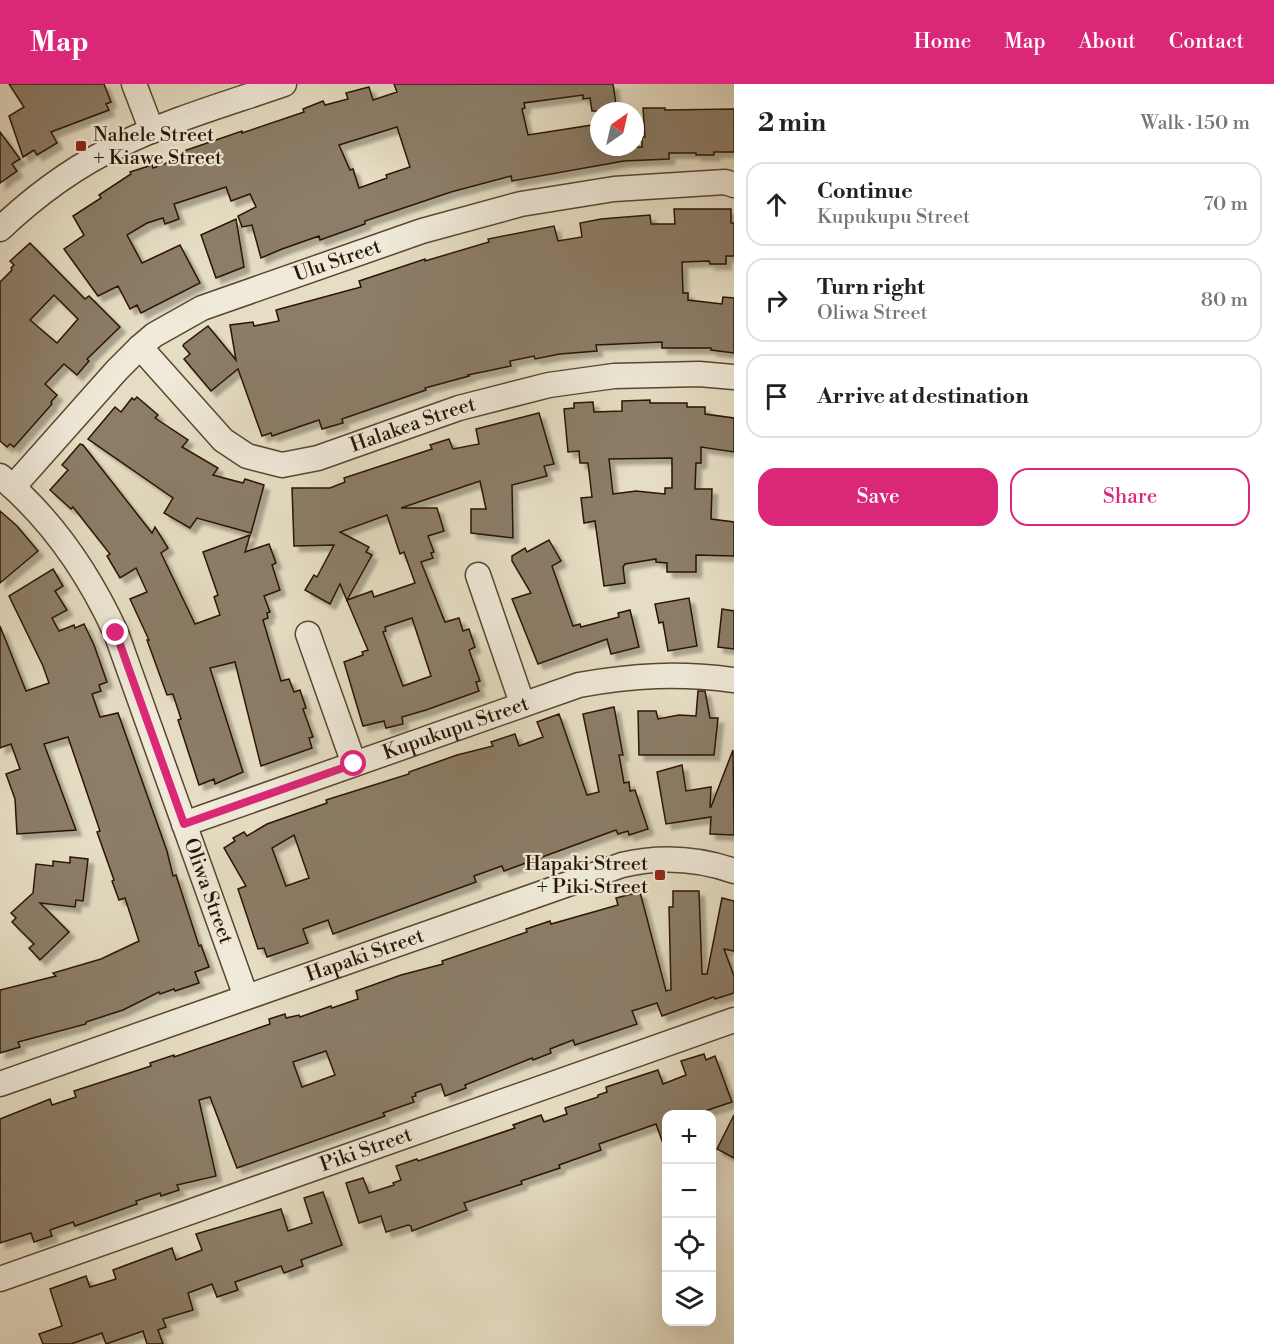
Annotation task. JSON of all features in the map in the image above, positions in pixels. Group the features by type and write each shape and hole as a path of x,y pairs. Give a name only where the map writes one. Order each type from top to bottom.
{"street":[{"path":"134,84 152,131"},
{"path":"0,229 37,196 69,173 121,144 284,84"},
{"name":"Ulu Street","path":"6,482 140,347 154,335 202,308 422,231 532,202 614,189 714,182 734,184"},
{"name":"Halakea Street","path":"140,347 223,440 256,460 282,465 318,458 459,408 549,385 614,376 699,374 734,377"},
{"name":"Oliwa Street","path":"6,482 35,509 62,540 90,580 104,607 116,633 246,997"},
{"path":"478,575 522,703"},
{"path":"308,634 354,764"},
{"name":"Kupukupu Street","path":"184,824 522,703 579,685 633,676 682,675 734,680"},
{"name":"Hapaki Street","path":"0,1084 622,865 653,859 671,859 712,864 734,871"},
{"name":"Piki Street","path":"0,1279 732,1025"}],"building":[{"path":"9,84 104,84 111,102 106,104 109,110 51,132 57,143 37,155 34,150 23,157 9,116 24,107"},
{"path":"394,84 613,84 616,102 591,102 590,98 583,99 583,95 524,103 525,108 522,109 528,135 590,125 590,156 644,156 644,108 734,109 734,152 714,152 714,155 669,153 669,159 624,161 512,181 511,176 451,192 365,221 365,224 320,240 319,236 261,258 252,225 242,227 238,216 256,207 250,194 231,201 226,187 174,204 179,219 165,224 163,218 147,223 127,235 142,263 180,245 200,283 141,313 137,305 130,309 118,286 98,296 64,249 84,235 73,216 101,198 99,195 131,174 130,172 152,165 153,168 180,158 178,153 304,112 303,109 323,101 325,105 348,99 346,93 369,87 373,100 397,92","holes":["397,127 410,167 386,175 387,178 359,188 353,169 350,170 339,145"]},
{"path":"0,132 20,159 12,164 17,171 0,183"},
{"path":"674,209 731,209 731,223 734,223 734,256 726,256 726,264 710,264 709,261 682,262 683,293 688,293 688,300 722,304 723,297 734,298 734,353 711,350 711,348 662,348 662,342 596,345 597,351 535,359 534,356 510,361 511,366 468,375 425,388 426,390 342,419 343,423 322,429 319,420 272,436 271,433 262,436 238,369 211,391 184,359 190,354 183,346 184,344 208,326 236,360 230,325 253,322 254,326 279,321 276,310 361,287 359,281 425,259 425,261 489,242 488,239 554,226 558,241 582,237 580,223 650,215 651,224 675,224"},
{"path":"236,219 244,267 216,278 201,235"},
{"path":"30,243 85,299 89,296 120,327 87,359 89,361 77,375 64,364 45,384 57,395 51,402 52,404 14,447 10,444 7,447 0,441 0,282 12,270 14,265 10,261","holes":["54,295 78,319 57,343 30,320"]},
{"path":"137,397 158,415 155,418 188,440 182,447 218,468 213,475 243,483 245,479 264,485 251,533 197,518 190,528 164,513 173,498 88,439 115,407 121,412 132,398 134,400"},
{"path":"650,400 650,403 687,403 687,407 705,407 705,414 734,418 734,452 701,447 701,463 696,463 695,489 712,489 711,519 734,522 734,556 696,555 696,572 667,572 667,563 656,562 656,559 625,564 623,567 625,583 604,586 595,521 584,523 581,498 592,497 588,463 580,463 579,451 568,452 564,409 574,408 574,403 593,402 594,412 622,411 622,401","holes":["672,458 672,488 665,488 665,494 636,491 613,494 609,459"]},
{"path":"539,413 554,464 544,466 547,476 512,485 513,538 471,533 471,509 486,509 480,481 401,508 437,508 444,531 428,536 434,552 431,553 433,558 421,562 445,622 459,618 463,631 469,629 475,647 469,650 480,681 476,682 479,691 402,717 403,724 386,728 384,721 363,726 344,662 363,655 362,652 368,650 340,584 330,604 305,590 314,575 317,577 334,545 294,546 292,488 330,488 345,482 344,478 432,449 430,445 449,439 453,449 479,444 476,429","holes":["387,515 400,554 404,552 415,583 374,597 372,591 347,600 372,555 366,552 369,547 340,532","412,618 431,676 403,686 383,632 386,631 385,627"]},
{"path":"80,444 152,533 155,527 168,548 161,553 195,624 220,615 214,597 218,595 203,552 250,535 245,552 269,544 276,563 272,565 280,590 264,596 270,612 267,613 268,618 263,620 281,681 289,679 294,692 300,690 306,708 303,709 313,737 309,738 312,748 261,766 235,662 210,668 243,772 215,784 214,779 199,785 178,720 181,719 173,694 167,695 147,640 149,640 130,599 147,592 136,568 120,578 107,556 110,554 73,507 71,509 50,490 68,470 62,465"},
{"path":"0,511 17,526 38,551 0,583"},
{"path":"549,540 561,561 552,566 573,626 580,624 581,627 619,617 618,613 630,610 639,647 611,654 607,639 538,664 512,599 531,593 512,561 512,556 525,548 527,552"},
{"path":"53,569 63,586 55,591 67,610 52,618 59,631 84,624 94,645 107,682 99,685 101,691 92,694 100,717 118,713 167,851 173,876 176,875 199,946 201,945 209,967 195,972 199,983 175,991 174,989 160,994 159,992 123,1010 86,1022 86,1024 18,1042 20,1047 0,1053 0,990 56,976 53,973 101,959 139,941 125,898 119,900 112,881 114,880 97,832 100,831 68,737 44,744 76,830 17,834 15,799 6,774 20,769 11,744 0,748 0,626 26,691 49,683 9,596"},
{"path":"689,598 697,646 668,651 663,622 659,623 655,604"},
{"path":"722,609 734,611 734,649 718,647"},
{"path":"698,691 705,691 710,718 718,718 714,755 639,755 638,711 656,711 658,719 679,715 696,716"},
{"path":"614,707 623,755 619,755 624,783 629,782 630,791 635,790 648,829 629,835 628,831 618,834 616,830 504,871 502,866 474,876 476,882 333,934 328,920 303,929 308,943 267,957 264,948 258,949 238,889 246,886 224,848 235,841 233,838 244,832 247,836 267,824 327,803 326,800 409,774 409,772 457,755 493,746 491,742 515,734 519,746 543,737 537,722 559,714 587,795 599,792 583,714","holes":["294,835 309,878 286,886 272,848"]},
{"path":"733,750 734,835 710,834 711,817 666,824 657,772 682,765 686,791 711,787 711,807"},
{"path":"70,857 88,859 83,901 76,900 75,907 40,903 69,932 40,960 29,948 34,944 12,922 16,918 11,913 33,893 36,864 53,866 53,861 70,863"},
{"path":"673,891 699,891 702,974 707,974 722,898 734,901 734,951 724,949 734,976 734,993 715,999 714,997 662,1016 657,1003 632,1011 637,1024 575,1045 573,1040 550,1049 551,1053 533,1060 532,1058 465,1085 466,1088 445,1096 441,1084 415,1093 416,1096 412,1097 414,1102 383,1113 385,1116 237,1168 210,1097 199,1100 216,1176 177,1185 179,1190 161,1196 160,1193 136,1201 137,1204 75,1226 73,1222 50,1230 52,1236 34,1242 31,1233 0,1243 0,1119 50,1099 52,1105 76,1097 74,1091 151,1066 150,1063 270,1024 269,1019 285,1014 286,1018 299,1015 300,1017 358,999 356,991 401,975 443,964 442,961 527,932 526,929 550,921 551,924 618,905 616,898 640,892 666,991 671,990 669,907 673,907","holes":["326,1051 335,1075 302,1087 293,1062"]},
{"path":"704,1054 706,1060 715,1056 732,1102 708,1110 662,1110 662,1141 656,1124 599,1144 601,1150 559,1165 560,1168 521,1181 522,1184 464,1203 467,1210 412,1231 411,1226 408,1225 386,1232 381,1216 359,1223 346,1183 363,1178 369,1193 394,1185 393,1183 401,1180 396,1166 417,1159 418,1161 515,1128 513,1125 541,1115 544,1122 567,1114 565,1108 598,1097 607,1092 606,1087 658,1070 663,1084 686,1075 681,1061"},
{"path":"734,1115 734,1158 717,1149"},
{"path":"323,1192 342,1245 301,1260 303,1266 284,1273 281,1266 235,1282 238,1290 217,1297 212,1284 188,1293 193,1310 163,1319 166,1327 158,1330 163,1344 147,1344 143,1331 106,1344 102,1333 71,1344 43,1344 39,1334 62,1326 50,1289 86,1276 90,1287 116,1279 113,1270 172,1248 176,1260 202,1250 196,1234 281,1209 288,1231 312,1223 304,1198"}],"place":[{"name":"Nahele Street + Kiawe Street","path":"81,146"},
{"name":"Hapaki Street + Piki Street","path":"660,875"}],"route":[{"path":"116,633 184,824 354,764"}]}
